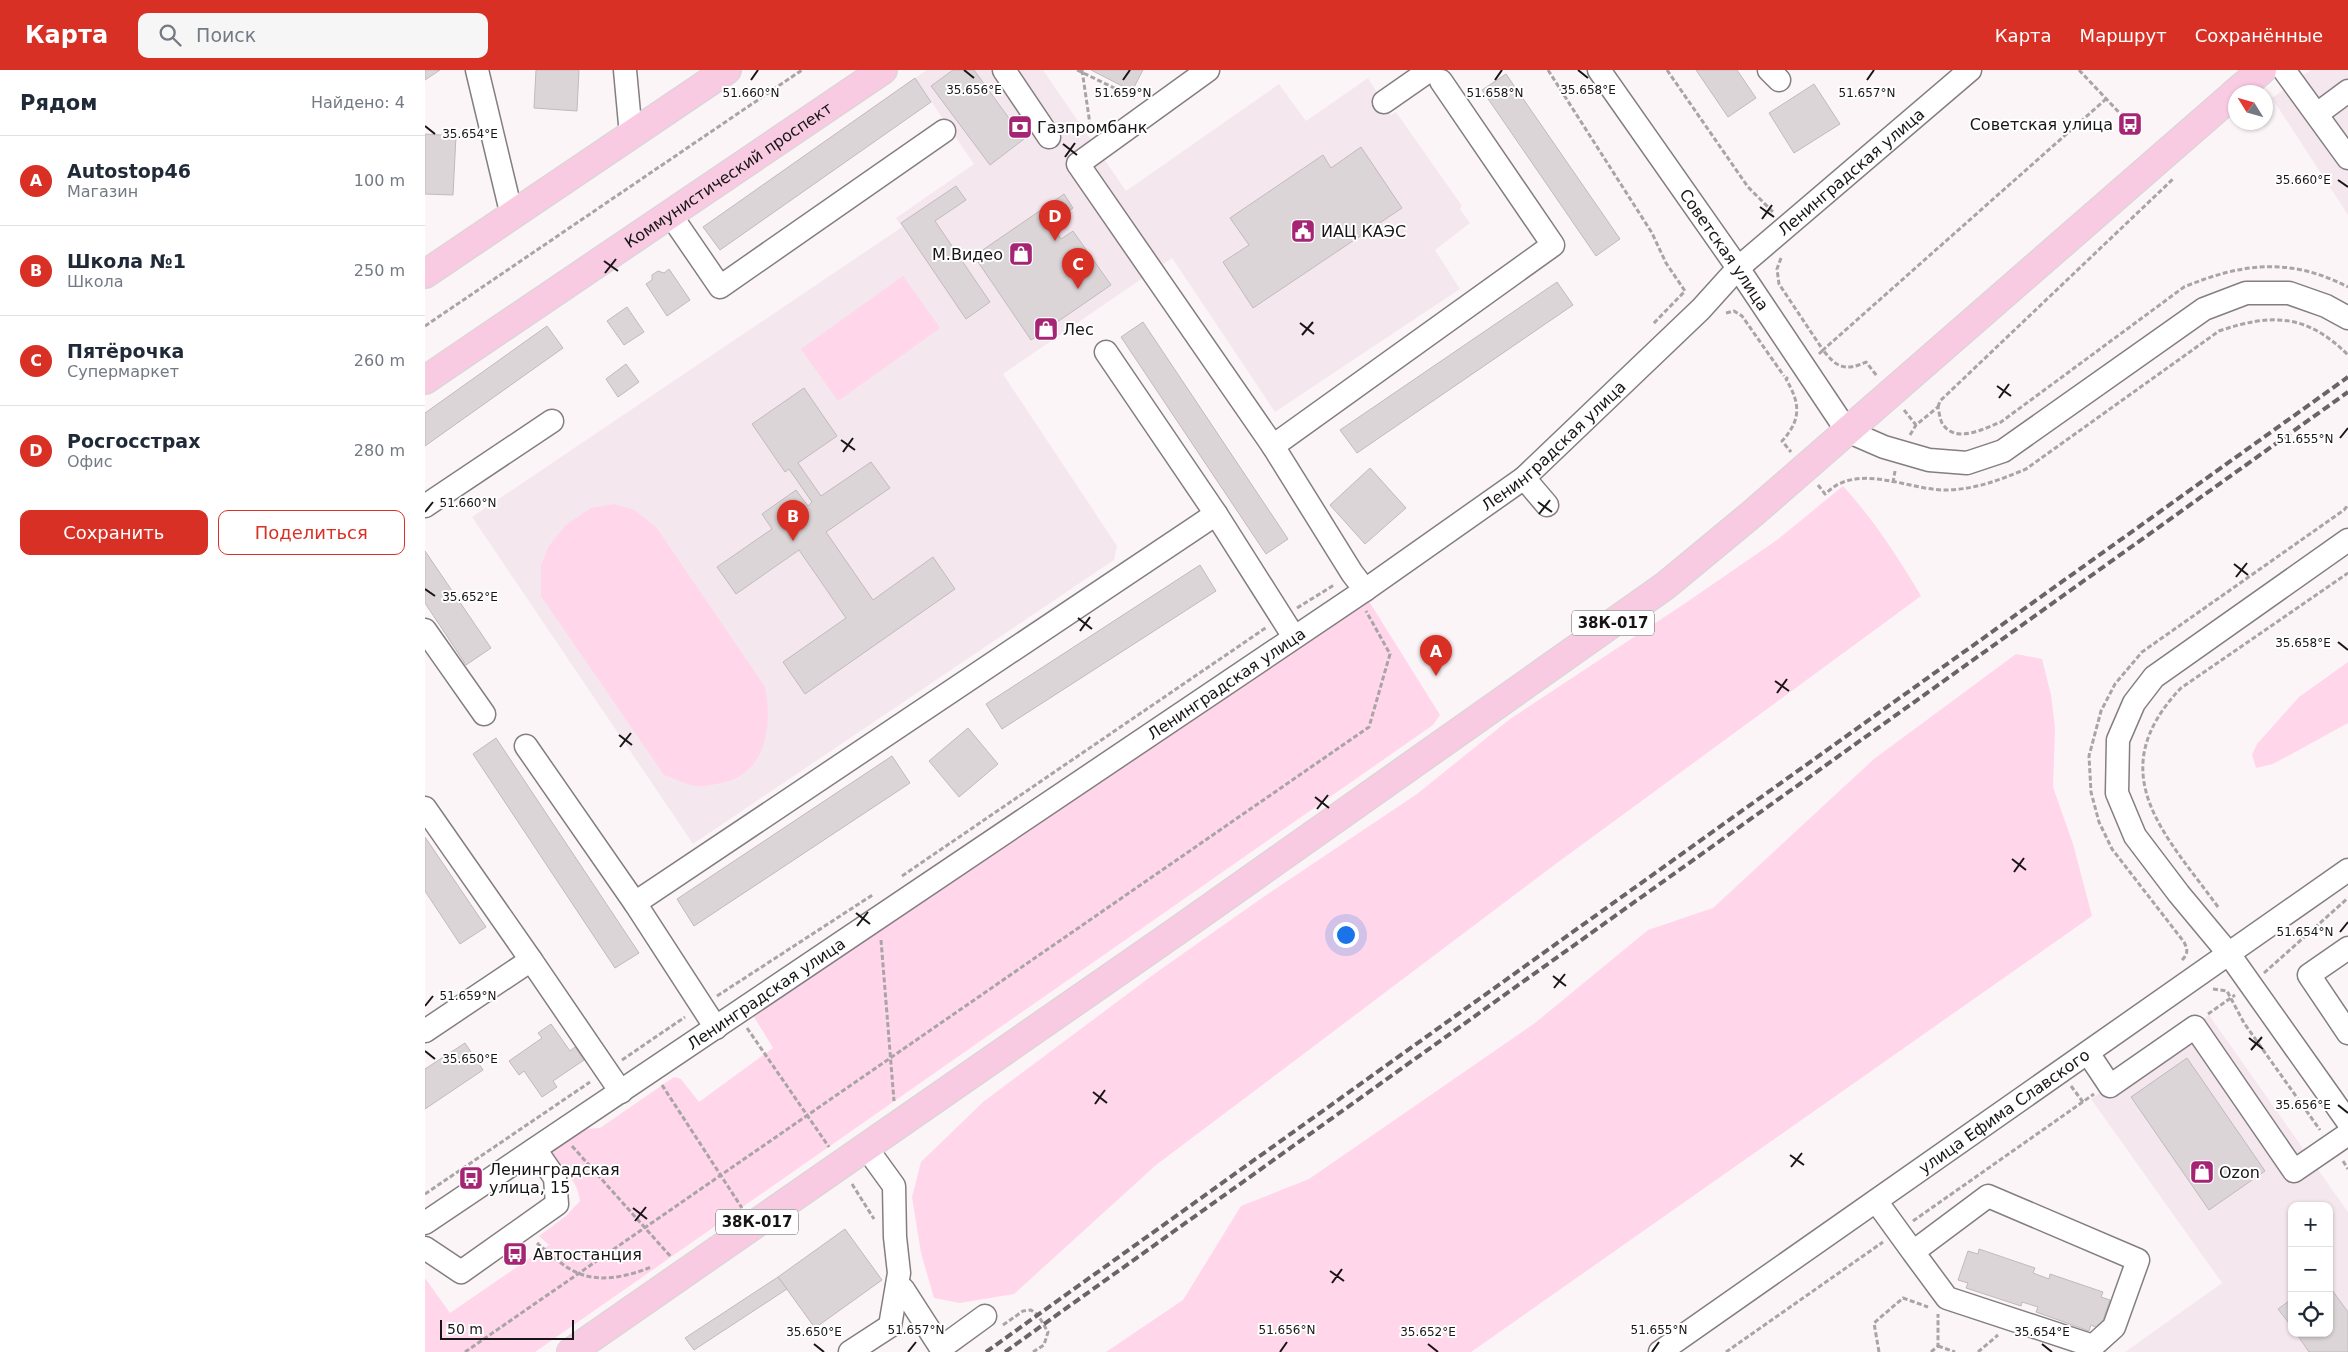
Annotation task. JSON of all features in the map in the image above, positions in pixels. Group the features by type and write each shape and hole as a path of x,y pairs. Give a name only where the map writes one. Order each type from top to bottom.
{"main road":[{"path":"425,274 727,70"},
{"name":"Коммунистический проспект","path":"425,380 883,70"},
{"name":"38К-017","path":"2245,85 2262,70"},
{"name":"38К-017","path":"571,1352 1177,931 1665,586 1847,431 2228,100"}],"street":[{"path":"477,70 512,216"},
{"path":"625,70 631,135"},
{"path":"1005,70 1049,137"},
{"path":"1208,70 1078,164 1273,446 1358,586"},
{"name":"Советская улица","path":"1599,70 1738,268 1794,372 1847,431"},
{"name":"Ленинградская улица","path":"425,1223 1294,637 1358,586 1524,478 1701,309 1738,268 1970,70"},
{"path":"2284,70 2348,158"},
{"path":"1273,446 1553,245 1441,73 1384,102"},
{"path":"2317,114 2348,91"},
{"path":"670,214 720,287 944,130"},
{"path":"1847,431 1883,447 1929,460 1967,463 2003,451 2204,309 2246,293 2289,293 2325,306 2348,318"},
{"path":"1106,352 1216,514 1294,637"},
{"path":"425,506 552,420"},
{"path":"1524,478 1547,505"},
{"path":"635,903 1216,514"},
{"path":"2348,540 2155,677 2135,703 2118,740 2117,793 2135,836 2179,894 2229,954 2348,1122"},
{"path":"425,630 485,714"},
{"path":"526,746 635,903 716,1028"},
{"path":"425,808 621,1092"},
{"name":"улица Ефима Славского","path":"1661,1352 2348,870"},
{"path":"2348,948 2309,975 2348,1033"},
{"path":"425,1031 531,960"},
{"path":"2088,1053 2110,1086 2195,1027 2294,1171 2340,1139"},
{"path":"850,1352 890,1326 899,1273 894,1186 865,1146"},
{"path":"425,1248 461,1272 557,1204 555,1178 535,1149"},
{"path":"1876,1201 1913,1252 1942,1304 2093,1346 2114,1328 2139,1260 1988,1196 1913,1252"},
{"path":"897,1287 903,1289 941,1348 991,1323"}],"path":[{"path":"425,326 801,70"},
{"path":"1077,70 1131,97 1161,104"},
{"path":"1549,70 1652,233 1666,263 1685,291 1709,320 1718,314 1733,311 1743,316 1794,372 1797,414 1791,430 1782,441 1825,494 1839,483 1851,480 1876,480 1946,490 1979,487 2026,469 2219,331 2245,322 2287,320 2318,330 2348,355"},
{"path":"1667,70 1748,188 1787,226"},
{"path":"2079,70 2130,124"},
{"path":"1082,71 1094,152"},
{"path":"1794,372 1823,350 2107,99"},
{"path":"1787,251 1781,258 1777,269 1779,284 1823,350 1833,363 1844,367 1856,366 1866,362 1916,425 1938,407 1940,401 2177,175"},
{"path":"1938,407 1943,424 1955,433 1973,434 2001,422 2184,287 2215,274 2245,267 2263,266 2298,269 2334,280 2348,287"},
{"path":"1652,326 1685,291"},
{"path":"2181,961 2186,956 2187,949 2184,942 2112,849 2099,822 2091,792 2089,756 2101,711 2115,684 2142,652 2344,510 2348,505"},
{"path":"2221,911 2154,818 2145,793 2143,765 2149,732 2165,705 2181,688 2348,573"},
{"path":"465,1352 1369,727 1390,654 1358,586 1281,617 894,881"},
{"path":"425,1194 702,1006 878,892 896,1125"},
{"path":"2201,1019 2251,984 2348,898"},
{"path":"2232,998 2244,1023 2340,1139 2348,1169"},
{"path":"737,1013 840,1164 897,1252"},
{"path":"653,1070 743,1208"},
{"path":"1726,1352 2109,1084"},
{"path":"560,1132 672,1259 663,1262"},
{"path":"521,1229 553,1256 579,1274 606,1278 637,1273 654,1266"},
{"path":"1879,1352 1874,1323 1903,1298 1942,1304 1938,1346 1931,1352"},
{"path":"991,1323 1023,1311 1031,1310 1038,1315 1048,1332 1043,1345 1033,1352"},
{"path":"1938,1346 1955,1352"}],"shaded area":[{"path":"927,70 1043,70 1126,191 1279,84 1306,121 1368,78 1391,115 1396,112 1462,206 1460,209 1470,223 1435,250 1460,289 1275,412 1172,258 1003,374 1117,546 1114,560 693,844 472,517 902,227 896,218 974,164 915,78"},
{"path":"2311,70 2348,70 2348,215 2273,100 2273,97"},
{"path":"903,276 940,328 838,401 801,349"},
{"path":"1843,486 1885,539 1921,596 1557,863 1156,1165 1014,1294 960,1303 934,1298 921,1253 912,1197 921,1162 983,1102 1157,972 1259,900 1417,794 1510,719 1777,540"},
{"path":"614,504 634,510 656,527 765,687 768,718 762,748 756,761 746,772 733,780 699,786 664,775 541,596 541,565 549,546 566,525 591,508"},
{"path":"1367,598 1440,715 1433,725 535,1352 425,1352 425,1278 450,1313 549,1245 539,1236 566,1216 580,1201 576,1187 571,1179 550,1165 550,1156 555,1148 582,1129 600,1128 674,1077 681,1079 699,1102 773,1048 754,1017 756,1010"},
{"path":"2016,654 2042,659 2051,695 2055,728 2053,787 2073,844 2092,916 1471,1352 1106,1352 1183,1300 1241,1206 1309,1179 1535,1023 1648,930 1713,908 1874,759"},
{"path":"2348,662 2348,723 2273,764 2256,768 2252,755 2257,744 2299,697"},
{"path":"2209,1015 2348,1212 2348,1352 2125,1352 2222,1283 2091,1099"}],"building":[{"path":"425,70 440,70 425,80"},
{"path":"536,70 579,70 577,111 534,108"},
{"path":"953,70 974,70 1024,139 990,165 931,86"},
{"path":"1091,70 1143,70 1132,91"},
{"path":"1696,70 1737,70 1756,98 1728,117"},
{"path":"1506,74 1620,239 1596,256 1482,90"},
{"path":"915,78 931,102 720,250 703,227"},
{"path":"1814,84 1840,124 1794,153 1769,113"},
{"path":"425,134 456,136 453,195 425,194"},
{"name":"ИАЦ КАЭС","path":"1361,147 1402,208 1253,308 1223,262 1249,245 1230,218 1323,155 1331,168"},
{"path":"956,186 966,200 935,221 990,302 966,319 901,223"},
{"path":"1064,194 1073,208 1051,224 1041,210"},
{"path":"1041,210 1061,239 1073,231 1111,285 1031,340 974,256"},
{"path":"669,269 690,300 667,316 646,284 652,280 652,275 658,271 664,273"},
{"path":"1557,282 1573,305 1357,453 1340,430"},
{"path":"627,307 644,332 624,345 607,321"},
{"path":"1143,322 1288,539 1266,554 1121,337"},
{"path":"547,326 563,348 425,446 425,413"},
{"path":"626,364 639,382 618,397 606,379"},
{"path":"804,388 837,436 798,463 821,496 871,462 890,488 826,532 873,600 933,557 955,589 805,694 783,662 846,618 799,550 736,594 717,567 772,529 762,514 796,490 808,506 812,502 789,469 785,472 752,424"},
{"path":"1370,468 1406,508 1365,544 1330,505"},
{"path":"425,551 491,648 466,665 425,603"},
{"path":"1200,565 1216,591 1002,729 986,704"},
{"path":"968,728 998,764 959,797 929,761"},
{"path":"496,738 639,953 615,968 473,754"},
{"path":"892,756 910,783 694,926 677,899"},
{"path":"425,837 486,927 460,944 425,891"},
{"path":"551,1024 570,1051 575,1047 584,1060 553,1081 557,1087 542,1097 524,1071 519,1075 509,1061 542,1038 538,1033"},
{"path":"465,1043 483,1070 425,1109 425,1069"},
{"path":"2187,1058 2265,1171 2209,1210 2131,1097"},
{"path":"845,1229 882,1280 815,1328 778,1277"},
{"path":"1979,1249 2035,1268 2033,1273 2049,1279 2050,1274 2103,1292 2101,1297 2110,1300 2100,1329 2091,1325 2089,1331 2036,1312 2038,1307 2022,1302 2021,1306 1966,1288 1968,1283 1958,1280 1968,1251 1978,1254"},
{"path":"778,1277 787,1289 694,1350 685,1338"},
{"path":"2333,1291 2348,1312 2348,1352 2309,1352 2299,1337 2333,1337"},
{"path":"2288,1302 2288,1322 2278,1309"}],"railway":[{"path":"986,1352 2348,377"},
{"path":"1005,1352 2348,392"}],"place":[{"name":"Советская улица","path":"2130,124"},
{"name":"Газпромбанк","path":"1020,127"},
{"name":"ИАЦ КАЭС","path":"1303,231"},
{"name":"Росгосстрах","path":"1055,241"},
{"name":"М.Видео","path":"1021,254"},
{"name":"Пятёрочка","path":"1078,289"},
{"name":"Лес","path":"1046,329"},
{"name":"Школа №1","path":"793,541"},
{"name":"Autostop46","path":"1436,676"},
{"name":"Ozon","path":"2202,1172"},
{"name":"Ленинградская улица, 15","path":"471,1178"},
{"name":"Автостанция","path":"515,1254"}]}
